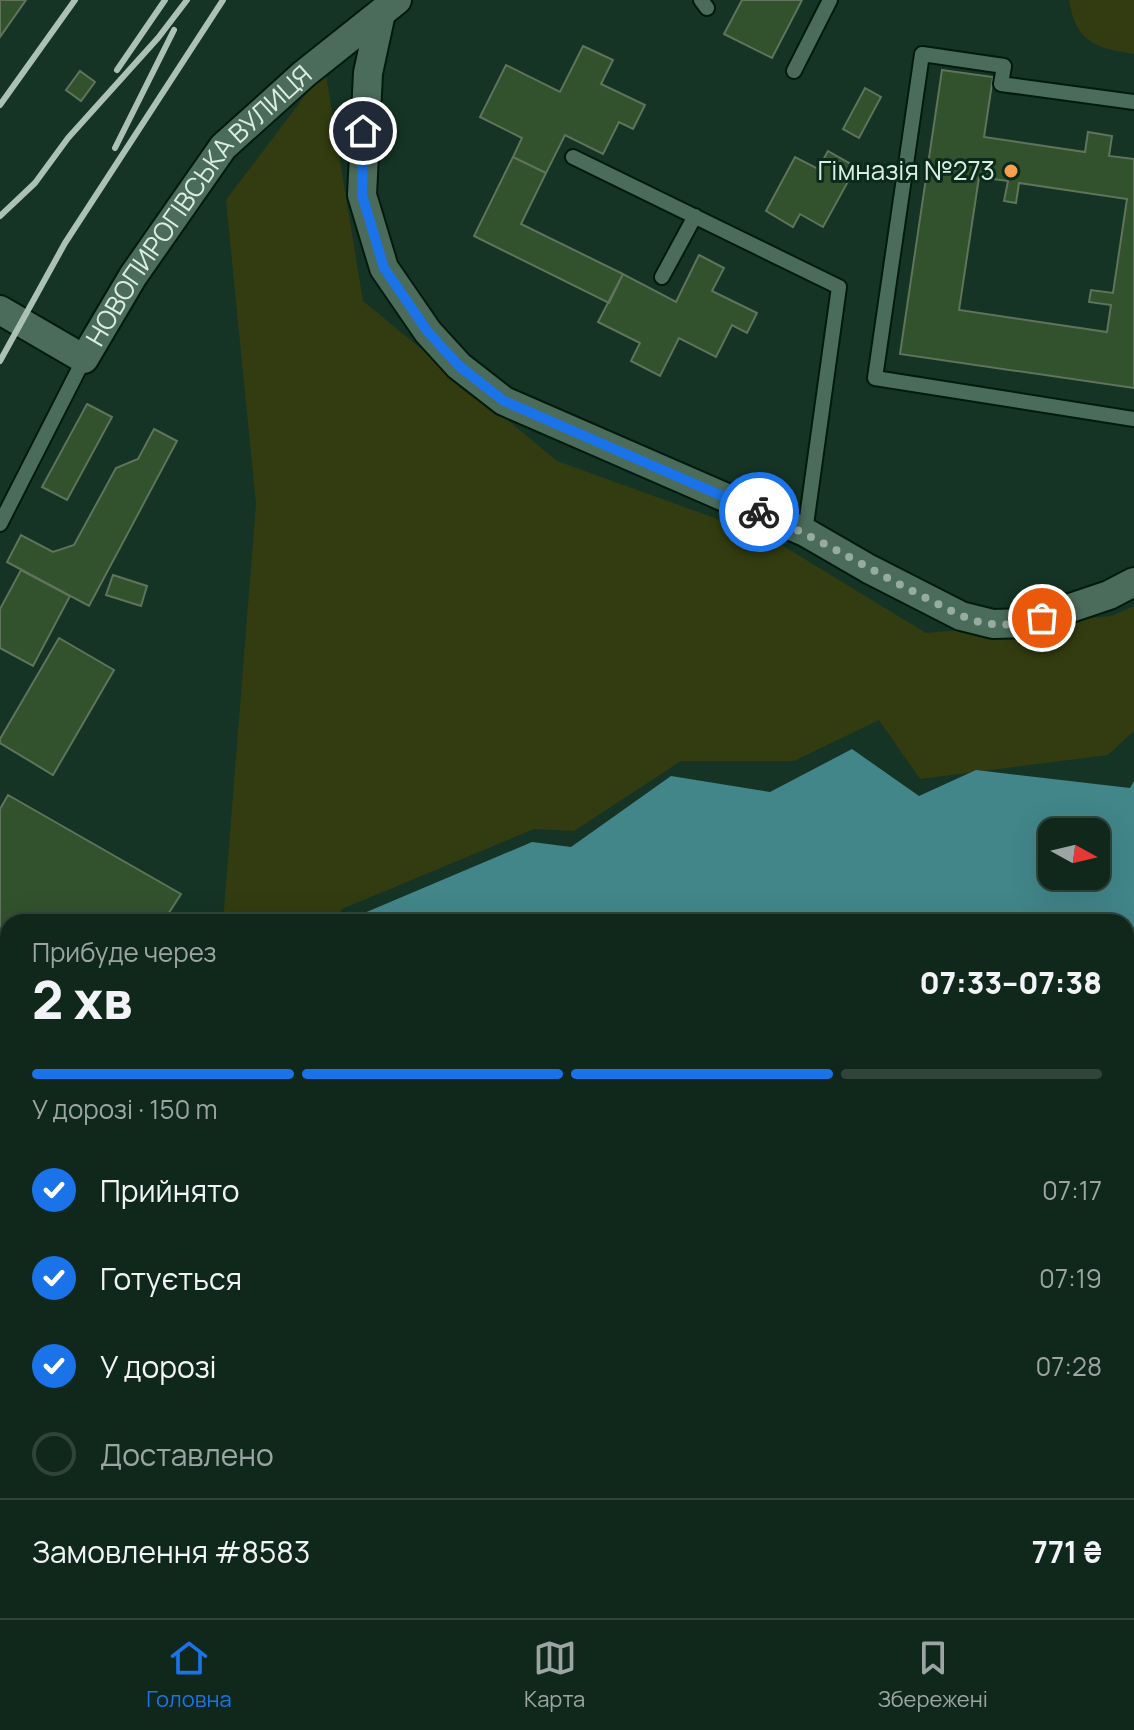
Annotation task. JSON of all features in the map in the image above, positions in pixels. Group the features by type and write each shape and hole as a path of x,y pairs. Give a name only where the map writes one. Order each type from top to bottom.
{"street":[{"name":"НОВОПИРОГІВСЬКА ВУЛИЦЯ","path":"0,310 84,359 133,276 223,147 304,74 389,6"},
{"path":"389,6 368,73 362,195 384,268 428,332 459,366 504,401 805,532 961,616 993,624 1026,623 1109,595 1134,582"}],"lane":[{"path":"794,71 830,0"},
{"path":"1134,102 1001,84 1004,66 922,54 875,378 1134,419"},
{"path":"573,157 839,287 805,532"},
{"path":"662,277 695,216"},
{"path":"0,524 84,359"}],"green space":[{"path":"1069,0 1134,0 1134,54 1090,41 1077,26"},
{"path":"325,69 363,301 557,461 770,538 926,633 1112,616 1134,606 1134,731 1108,755 920,779 879,720 794,761 681,761 574,831 534,829 342,909 339,914 224,914 256,504 226,200"}],"water":[{"path":"852,749 919,796 976,770 1130,788 1134,781 1134,914 362,914 532,842 571,847 671,776 770,792"}],"building":[{"path":"0,0 26,0 0,37"},
{"path":"742,0 802,0 772,58 724,34"},
{"path":"583,46 613,60 601,84 645,105 633,129 619,122 603,154 565,135 546,173 513,157 522,138 480,117 506,65 560,92"},
{"path":"942,70 993,77 984,137 1085,152 1088,132 1112,136 1109,156 1134,159 1134,388 900,354","holes":["979,177 1008,181 1004,201 1016,203 1019,183 1127,199 1113,293 1091,290 1089,302 1111,305 1107,332 959,310"]},
{"path":"80,71 95,82 81,101 66,90"},
{"path":"865,88 881,97 859,138 843,129"},
{"path":"828,151 856,167 823,227 800,214 793,227 766,211 795,157 818,169"},
{"path":"513,157 546,173 521,224 623,274 609,303 474,236"},
{"path":"699,255 724,268 712,291 757,313 747,333 732,325 716,357 679,338 660,376 631,361 640,343 598,322 623,274 676,302"},
{"path":"87,404 112,417 67,500 42,487"},
{"path":"154,429 177,441 89,606 7,562 21,535 53,552 74,545 116,468 138,459"},
{"path":"21,570 70,596 33,666 0,648 0,609"},
{"path":"113,575 147,586 141,606 106,595"},
{"path":"59,638 114,670 53,775 0,743 0,739"},
{"path":"8,795 181,894 168,914 0,914 0,809"}],"railway":[{"path":"0,105 75,0"},
{"path":"117,70 165,0"},
{"path":"0,216 35,183 68,138 158,38 187,0"},
{"path":"0,361 65,243 223,0"},
{"path":"115,148 174,30"}],"way so far":[{"path":"759,512 805,532 961,616 993,624 1026,623 1042,618"}],"place":[{"name":"Гімназія №273","path":"1011,171"}],"route":[{"path":"363,131 362,195 384,268 428,332 459,366 504,401 759,512"}]}
